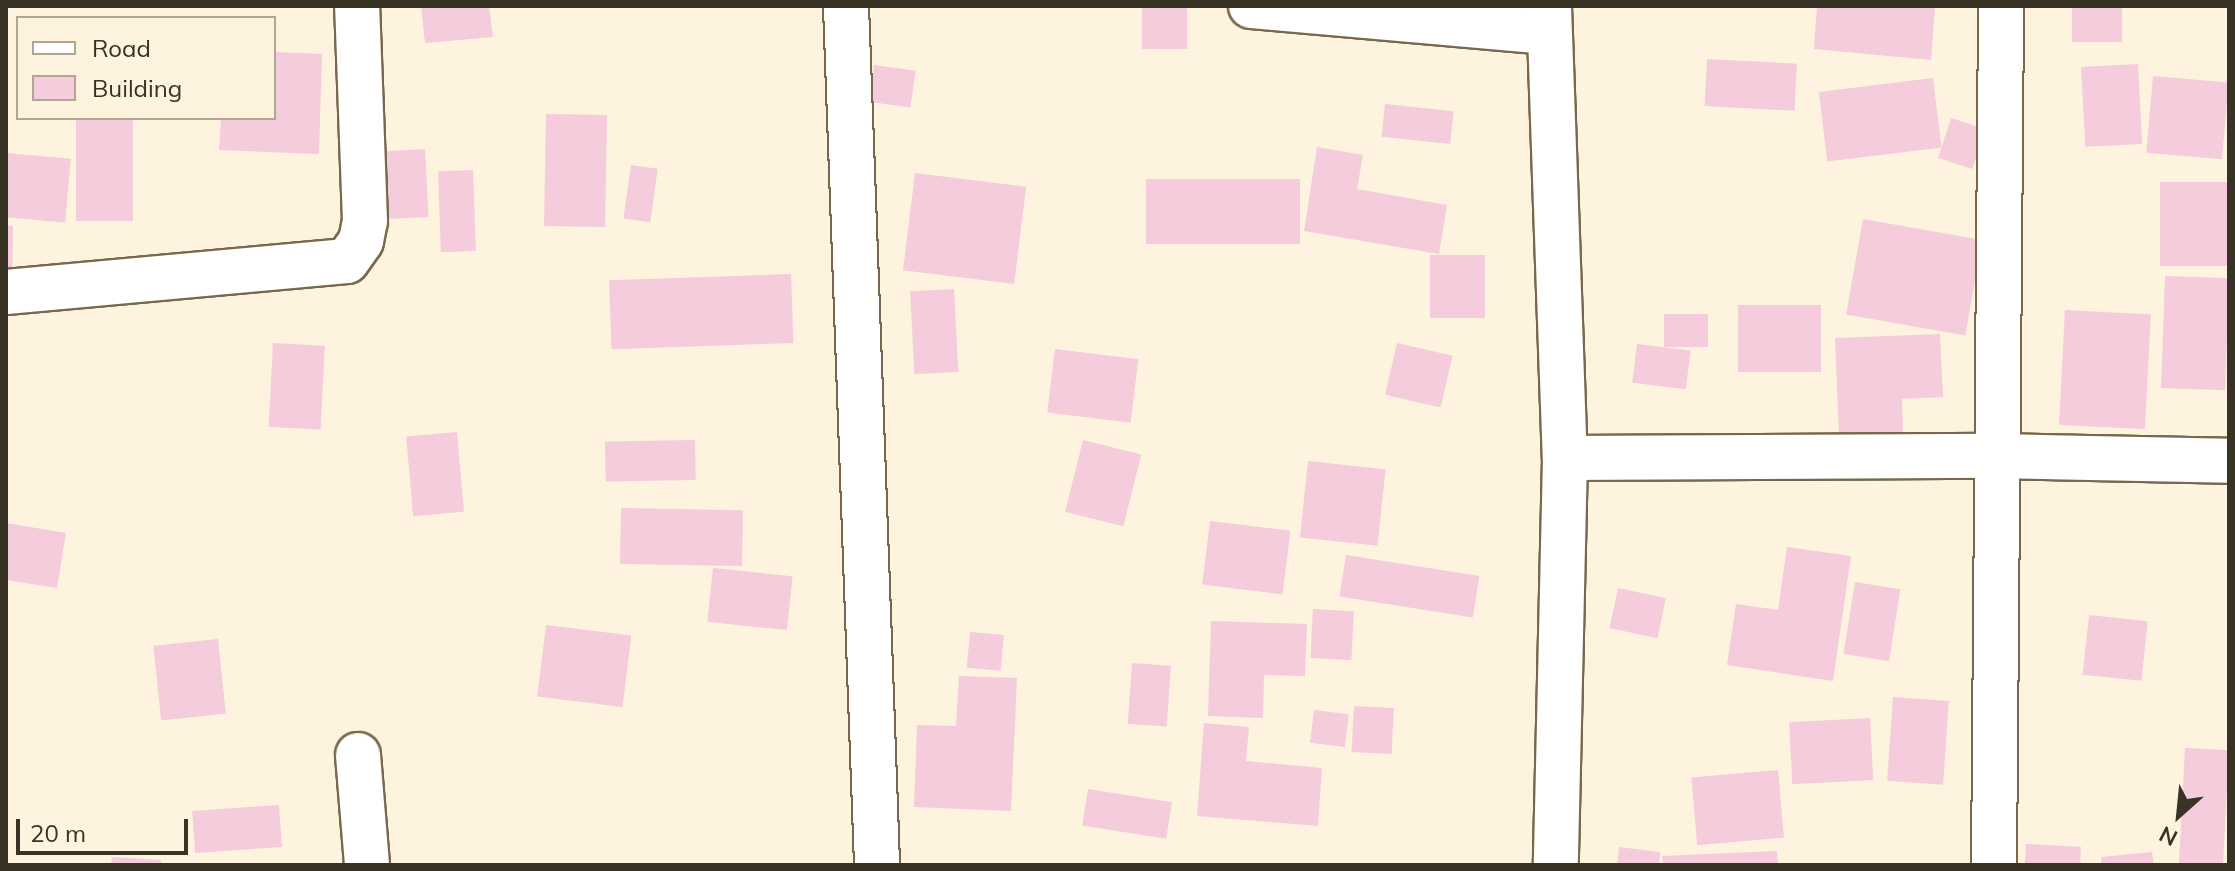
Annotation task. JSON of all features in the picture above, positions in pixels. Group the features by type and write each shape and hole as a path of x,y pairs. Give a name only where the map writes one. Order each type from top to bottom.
{"street":[{"path":"6,292 347,261 361,241 365,221 357,6"},
{"path":"846,6 877,865"},
{"path":"1251,6 1549,19 1565,458 1556,865"},
{"path":"1994,865 2001,6"},
{"path":"1565,458 1998,456 2229,461"},
{"path":"358,755 367,865"}],"building":[{"path":"421,6 489,6 493,37 425,43"},
{"path":"1142,6 1187,6 1187,49 1142,49"},
{"path":"1817,6 1935,6 1931,60 1814,49"},
{"path":"2072,6 2122,6 2122,42 2072,42"},
{"path":"276,52 322,54 319,154 219,150 221,120 276,120"},
{"path":"1707,59 1797,64 1794,111 1705,106"},
{"path":"2138,64 2142,144 2085,147 2081,67"},
{"path":"874,65 916,71 910,107 869,102"},
{"path":"2153,76 2229,83 2222,159 2146,153"},
{"path":"1933,78 1942,147 1827,161 1819,92"},
{"path":"1385,104 1454,111 1450,144 1382,137"},
{"path":"546,114 607,115 605,227 544,226"},
{"path":"1951,118 1985,129 1972,169 1938,158"},
{"path":"76,120 133,120 133,221 76,221"},
{"path":"1317,147 1363,155 1357,189 1447,205 1439,254 1304,231"},
{"path":"425,149 429,217 388,219 384,151"},
{"path":"6,153 71,159 65,222 6,217"},
{"path":"631,165 658,169 650,222 623,218"},
{"path":"473,170 476,251 441,252 438,171"},
{"path":"915,173 1026,187 1014,284 903,270"},
{"path":"1146,179 1300,179 1300,244 1146,244"},
{"path":"2160,182 2229,182 2229,266 2160,266"},
{"path":"1863,219 1982,240 1965,336 1846,315"},
{"path":"6,226 13,226 12,290 6,290"},
{"path":"1430,255 1485,255 1485,318 1430,318"},
{"path":"791,274 793,343 612,349 609,280"},
{"path":"2165,276 2229,278 2225,390 2161,388"},
{"path":"954,289 958,372 914,374 910,291"},
{"path":"1738,305 1821,305 1821,372 1738,372"},
{"path":"2065,310 2151,315 2145,429 2059,425"},
{"path":"1664,314 1708,314 1708,347 1664,347"},
{"path":"1940,334 1943,397 1902,399 1903,432 1839,434 1835,338"},
{"path":"273,343 325,346 321,430 269,427"},
{"path":"1397,343 1453,356 1441,407 1385,395"},
{"path":"1637,344 1691,351 1686,389 1632,383"},
{"path":"1055,349 1138,359 1131,423 1047,413"},
{"path":"457,432 464,512 413,516 406,436"},
{"path":"695,440 696,480 606,482 605,442"},
{"path":"1083,440 1141,455 1123,526 1065,512"},
{"path":"1308,461 1386,469 1378,546 1300,538"},
{"path":"621,508 743,510 742,566 620,564"},
{"path":"1210,521 1290,531 1283,594 1202,585"},
{"path":"6,523 66,533 57,588 6,580"},
{"path":"1787,547 1851,556 1833,681 1727,665 1736,604 1778,610"},
{"path":"1346,555 1479,576 1473,618 1339,596"},
{"path":"713,568 793,576 787,630 707,622"},
{"path":"1855,582 1900,589 1889,661 1844,654"},
{"path":"1618,588 1666,598 1657,638 1609,628"},
{"path":"1313,609 1354,611 1351,660 1310,658"},
{"path":"2089,615 2148,621 2141,681 2083,675"},
{"path":"1211,621 1307,624 1305,676 1264,675 1263,718 1208,716"},
{"path":"546,625 631,635 623,707 537,696"},
{"path":"970,632 1004,635 1001,671 967,668"},
{"path":"218,639 226,714 161,720 153,646"},
{"path":"1132,663 1171,666 1167,727 1128,724"},
{"path":"959,676 1017,678 1011,811 914,807 917,725 956,726"},
{"path":"1893,697 1949,701 1943,785 1887,781"},
{"path":"1354,706 1394,708 1392,754 1352,752"},
{"path":"1314,710 1349,714 1345,747 1310,743"},
{"path":"1870,718 1873,780 1792,784 1789,722"},
{"path":"1204,723 1249,727 1246,761 1322,768 1318,826 1197,816"},
{"path":"2185,748 2229,750 2223,865 2179,865"},
{"path":"1778,770 1784,838 1697,845 1691,778"},
{"path":"1088,789 1172,802 1166,839 1082,826"},
{"path":"279,805 282,847 195,853 192,811"},
{"path":"2026,844 2081,847 2080,865 2025,865"},
{"path":"1619,847 1660,852 1659,865 1617,865"},
{"path":"1777,851 1778,865 1663,865 1662,856"},
{"path":"2152,852 2154,865 2102,865 2101,857"},
{"path":"112,857 161,860 161,865 111,865"}]}
